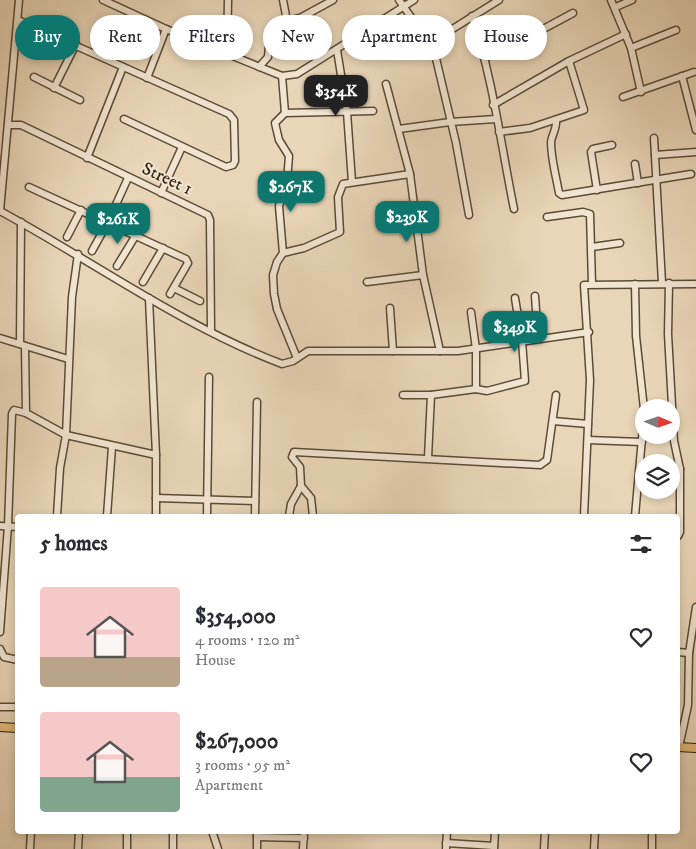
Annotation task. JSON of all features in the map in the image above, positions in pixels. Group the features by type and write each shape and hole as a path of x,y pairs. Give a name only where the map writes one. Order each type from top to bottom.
{"main road":[{"path":"0,727 15,728"},
{"path":"680,747 696,748"}],"street":[{"path":"18,15 19,0"},
{"path":"103,0 170,31"},
{"path":"228,0 228,15"},
{"path":"283,0 286,15"},
{"path":"399,0 410,15"},
{"path":"242,60 282,76 297,74 414,0"},
{"path":"474,15 499,0"},
{"path":"611,0 616,7 631,48 641,92"},
{"path":"616,7 632,0"},
{"path":"305,15 330,1"},
{"path":"547,27 573,13"},
{"path":"147,78 166,29"},
{"path":"631,48 676,30"},
{"path":"493,105 569,61 626,34"},
{"path":"80,46 232,117 235,161 233,166 226,167 124,119"},
{"path":"337,50 347,112 352,182"},
{"path":"15,52 0,211 78,254 149,298 211,331 282,364 288,364 308,350 440,351 476,349 538,338 589,332"},
{"path":"54,88 68,60"},
{"path":"259,67 265,60"},
{"path":"436,60 469,215"},
{"path":"486,60 493,105 514,209"},
{"path":"499,132 530,128 584,110 569,61"},
{"path":"87,158 123,67"},
{"path":"623,97 694,72"},
{"path":"282,76 285,113"},
{"path":"682,76 696,130"},
{"path":"34,77 80,100"},
{"path":"386,84 390,106 399,129 410,174 423,274 440,351"},
{"path":"297,358 283,325 274,294 273,275 277,262 283,253 279,206 287,181 289,156 279,140 275,123 285,113 373,111"},
{"path":"399,129 450,122 496,119"},
{"path":"556,120 557,127 551,139 552,155 559,193 562,195 691,174"},
{"name":"Street 1","path":"8,125 21,125 128,178 206,213 209,217 211,331"},
{"path":"654,138 662,283"},
{"path":"597,190 591,152 593,149 612,145"},
{"path":"161,193 182,147"},
{"path":"655,155 696,152"},
{"path":"635,164 638,183"},
{"path":"283,253 304,248 340,232 338,197 340,187 352,182 410,174"},
{"path":"92,251 108,222 128,178"},
{"path":"29,187 188,260 172,291 200,301"},
{"path":"67,237 81,210"},
{"path":"547,217 589,213 592,247 592,284"},
{"path":"21,222 22,345 26,413"},
{"path":"117,266 136,235"},
{"path":"592,247 620,243"},
{"path":"143,282 163,248"},
{"path":"57,514 60,468 66,436 72,297 78,254"},
{"path":"367,282 423,274"},
{"path":"669,283 668,334 674,441 677,454"},
{"path":"584,514 590,380 589,332 584,286 586,284 696,284"},
{"path":"635,284 636,336 643,399"},
{"path":"534,296 538,338"},
{"path":"149,298 156,456 156,514"},
{"path":"403,395 431,395 476,389 494,390 524,382 522,341 515,298"},
{"path":"390,308 393,351"},
{"path":"471,312 476,349 476,389"},
{"path":"0,338 68,358"},
{"path":"207,514 209,377"},
{"path":"428,458 431,395"},
{"path":"289,514 291,504 301,486 300,467 292,457 294,452 299,451 540,465 547,460 556,395"},
{"path":"255,514 257,402"},
{"path":"0,632 8,526 12,414 17,410 26,413 66,436 156,456"},
{"path":"553,421 588,424"},
{"path":"588,440 635,442"},
{"path":"107,514 112,446"},
{"path":"301,486 310,498 312,514"},
{"path":"156,498 208,498 255,501"},
{"path":"635,514 637,499"},
{"path":"680,499 680,532"},
{"path":"0,526 15,527"},
{"path":"680,739 688,705 689,653 696,607"},
{"path":"0,649 4,658 15,660"},
{"path":"680,652 689,653"},
{"path":"0,706 15,707"},
{"path":"30,849 31,834"},
{"path":"78,849 79,834"},
{"path":"127,834 127,849"},
{"path":"173,849 174,834"},
{"path":"213,834 218,849"},
{"path":"257,849 257,834 304,835 303,849"},
{"path":"446,846 494,847 495,834"},
{"path":"544,849 545,834"},
{"path":"594,849 596,834"},
{"path":"652,834 652,849"}]}
